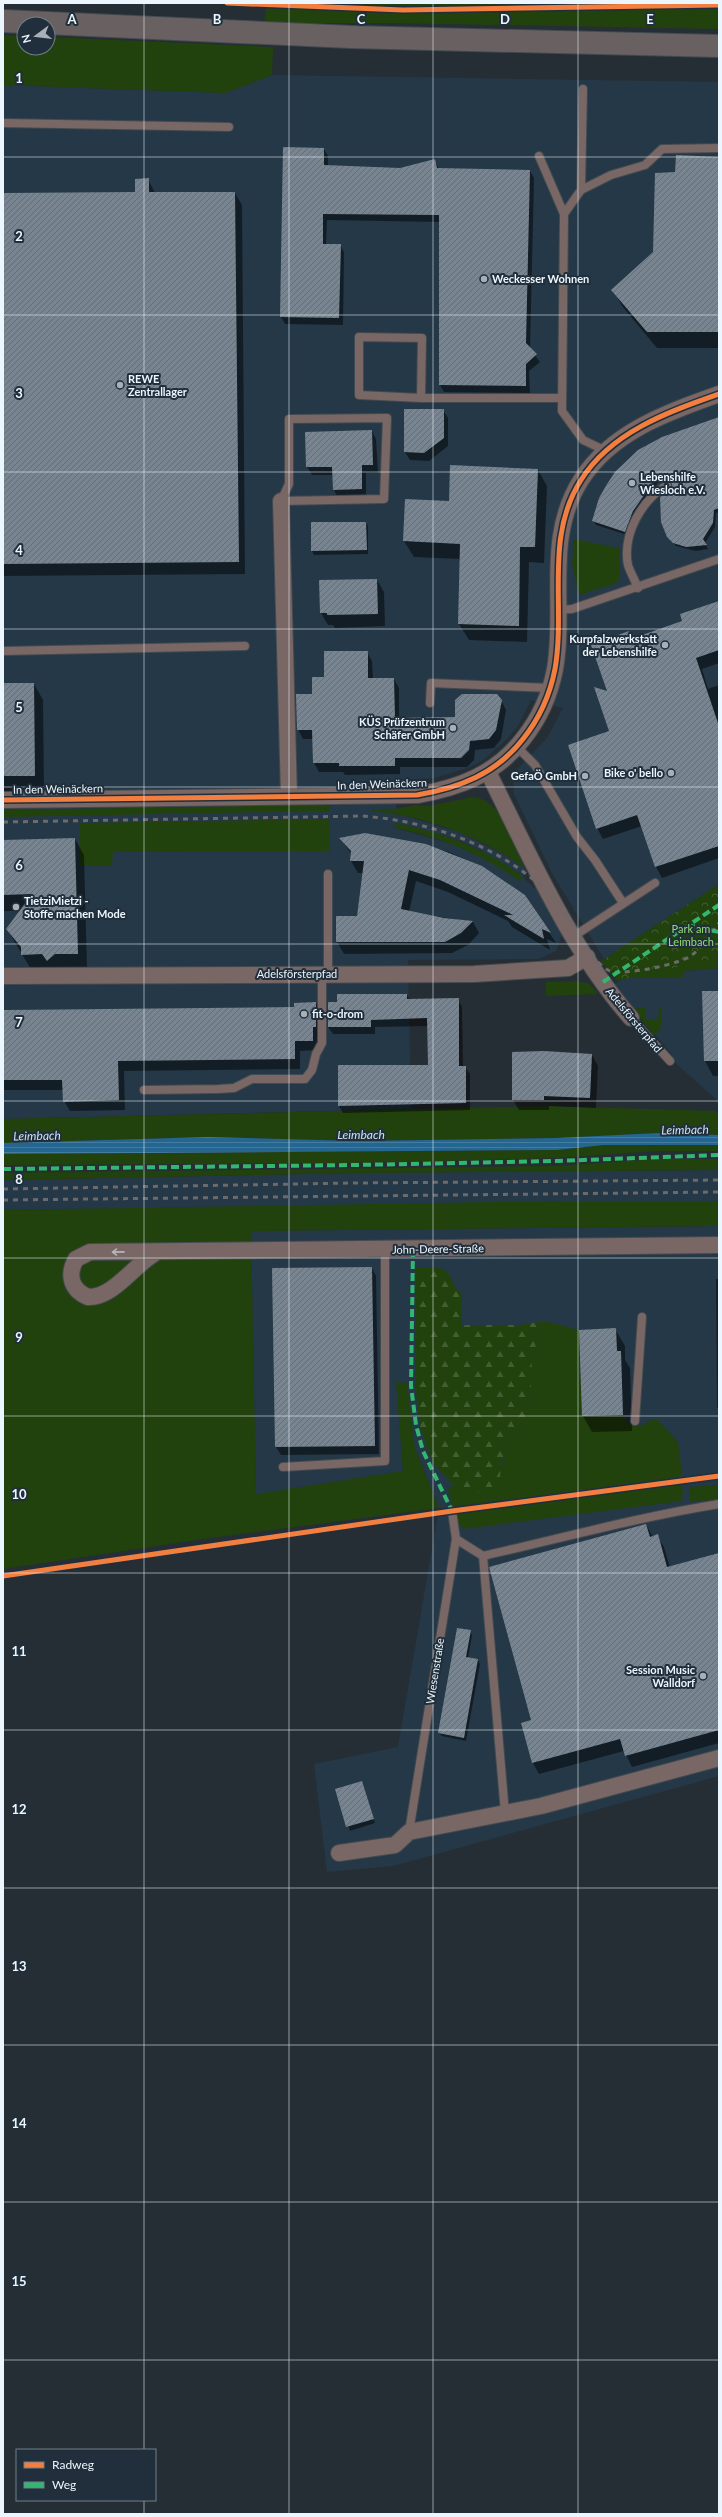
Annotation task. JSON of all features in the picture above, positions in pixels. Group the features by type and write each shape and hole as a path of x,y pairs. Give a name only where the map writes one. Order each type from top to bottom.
{"main road":[{"path":"3,21 351,37 719,46"}],"street":[{"name":"In den Weinäckern","path":"3,800 417,795 455,786 488,772 501,763 517,747 538,716 551,688 558,645 557,610 560,540 568,507 582,479 606,451 635,429 719,394"},
{"path":"281,500 290,796"},
{"name":"Adelsförsterpfad","path":"488,772 537,871 574,936 587,957 631,1018"},
{"name":"Adelsförsterpfad","path":"3,976 470,974 561,968 573,966 587,957"},
{"name":"John-Deere-Straße","path":"157,1252 145,1258 103,1295 88,1297 81,1294 71,1282 72,1266 83,1255 90,1252 385,1250 719,1245"},
{"path":"339,1853 395,1845 409,1832 541,1806 719,1758"}],"lane":[{"path":"581,190 583,89"},
{"path":"3,123 229,127"},
{"path":"564,214 581,190 611,175 645,165 662,149 719,148"},
{"path":"539,156 564,214 562,411 567,420 583,440 606,451"},
{"path":"421,398 422,338 359,337 359,395 421,398 561,398"},
{"path":"386,418 384,499 281,500 290,484 289,419 386,418"},
{"path":"638,588 628,564 628,544 633,525 644,504 655,492 667,485"},
{"path":"557,610 572,609 719,560"},
{"path":"3,651 245,646"},
{"path":"430,704 431,683 551,688"},
{"path":"517,747 535,765 577,837 595,860 622,903"},
{"path":"144,1090 234,1088 252,1079 305,1079 312,1070 316,1054 322,1043 328,874"},
{"path":"574,936 622,903 655,883"},
{"name":"Adelsförsterpfad","path":"631,1018 670,1061"},
{"path":"283,1467 384,1460 385,1250"},
{"path":"635,1421 642,1317"},
{"path":"456,1539 483,1556 596,1530 657,1514 719,1504"},
{"name":"Wiesenstraße","path":"409,1832 456,1539 452,1511"},
{"path":"483,1556 505,1813"}],"shaded area":[{"path":"272,75 719,82 719,884 604,959 552,873 514,794 513,780 515,772 547,738 563,708 531,700 518,726 507,739 482,761 467,768 435,778 397,780 396,809 372,809 412,818 461,833 511,858 525,868 526,871 523,877 534,888 537,887 562,935 556,951 539,959 408,960 411,1109 3,1119 3,85 225,93","holes":["395,823 458,840 480,850 520,874 520,881 494,864 456,845 395,828"]},
{"path":"719,968 719,1102 671,1059 673,1056 614,985 622,979 629,977 683,977 684,971"},
{"path":"719,1170 719,1201 3,1210 3,1180 356,1173"},
{"path":"719,1226 719,1776 393,1866 327,1872 314,1764 398,1747 439,1508 415,1448 411,1425 397,1382 403,1471 256,1495 251,1231"}],"green space":[{"path":"267,3 719,3 719,29 393,23 264,23"},
{"path":"3,35 16,36 16,56 56,56 56,37 273,47 272,75 225,93 3,85"},
{"path":"574,539 619,548 620,577 617,583 579,595 572,565"},
{"path":"473,797 483,800 492,806 500,815 512,836 525,868 490,847 453,830 413,818 372,811 372,809 396,809 416,805 429,806"},
{"path":"330,806 330,811 3,817 3,810"},
{"path":"330,819 330,851 113,852 112,866 80,866 80,823"},
{"path":"395,823 429,831 462,842 494,858 523,877 520,881 476,855 444,841 395,828"},
{"name":"Park am Leimbach","path":"719,884 719,957 617,981 601,961"},
{"path":"719,957 719,968 684,971 684,977 629,977"},
{"path":"577,981 590,984 599,994 546,996 546,982"},
{"path":"646,1007 646,1019 658,1020 659,1007 661,1007 661,1027 655,1036 633,1009"},
{"path":"549,1106 715,1111 719,1115 719,1135 658,1133 556,1138 357,1141 208,1137 3,1143 3,1119"},
{"path":"604,1145 719,1145 719,1151 657,1151 555,1158 356,1163 3,1165 3,1154 557,1150"},
{"path":"657,1159 719,1159 719,1170 356,1173 3,1180 3,1173 556,1166"},
{"path":"557,1201 719,1201 719,1226 251,1231 256,1494 403,1471 396,1382 407,1383 415,1448 439,1508 203,1539 3,1569 3,1210"},
{"path":"433,1267 446,1271 456,1288 462,1293 462,1325 520,1325 545,1321 539,1332 532,1361 530,1408 504,1449 499,1483 489,1492 466,1492 453,1485 434,1464 427,1449 420,1425 415,1386 416,1268"},
{"path":"545,1321 579,1330 582,1416 623,1415 629,1426 641,1426 653,1419 658,1420 678,1442 682,1473 679,1477 452,1507 448,1488 453,1485 466,1492 503,1464 504,1449 530,1408 532,1361 539,1332"},
{"path":"679,1484 683,1489 682,1501 464,1529 455,1522 453,1514"},
{"path":"719,1485 719,1500 690,1501 689,1487"}],"water":[{"path":"658,1133 719,1135 719,1145 604,1145 557,1150 3,1154 3,1143 208,1137 357,1141 556,1138"}],"building":[{"name":"Weckesser Wohnen","path":"283,147 324,148 324,165 400,168 435,159 437,168 530,170 526,343 537,354 526,364 526,386 439,385 439,215 323,214 323,244 341,244 339,318 280,317"},
{"path":"676,155 719,157 719,332 647,332 611,290 653,252 655,173 675,172"},
{"name":"REWE Zentrallager","path":"149,178 149,192 235,192 239,562 3,564 3,193 135,192 135,179"},
{"path":"404,409 444,409 444,438 424,453 404,452"},
{"name":"Lebenshilfe Wiesloch e.V.","path":"719,417 719,508 714,510 713,523 703,539 707,545 686,547 673,543 667,537 661,522 660,497 670,489 672,484 667,480 660,483 660,473 633,511 625,532 592,521 599,498 607,484 615,472 638,450 662,437"},
{"path":"372,430 373,465 362,465 362,489 333,490 332,467 306,467 305,432"},
{"path":"450,465 538,469 535,547 520,547 519,626 458,624 460,544 403,541 405,499 449,501"},
{"path":"311,522 366,522 367,550 311,551"},
{"path":"377,579 378,614 327,615 327,613 320,613 319,580"},
{"path":"719,601 719,650 696,658 719,726 719,846 655,867 637,815 596,829 568,745 609,731 594,687 607,691 591,645 629,631 631,639 682,621 680,614"},
{"path":"324,651 368,651 368,678 394,678 395,718 455,717 455,700 462,694 497,694 502,700 496,730 489,739 470,741 469,750 461,758 395,758 395,766 339,766 339,763 313,763 312,730 297,730 296,694 312,694 312,677 324,677"},
{"path":"3,683 34,683 35,776 3,776"},
{"path":"365,833 426,844 482,866 525,895 551,933 542,929 544,939 504,915 513,915 440,880 409,870 401,909 444,918 473,921 461,933 445,942 336,942 336,916 357,916 364,861 350,861 351,851 339,838"},
{"path":"75,838 78,954 55,954 47,961 42,954 21,955 21,947 6,929 32,894 3,895 3,840"},
{"path":"702,991 719,991 719,1061 704,1061"},
{"path":"337,994 407,994 407,999 459,998 459,1066 466,1066 466,1103 338,1106 338,1065 428,1065 427,1018 371,1020 371,1027 328,1027 328,1002 337,1002"},
{"path":"316,1002 316,1027 313,1027 313,1041 295,1041 295,1059 118,1061 119,1100 63,1102 62,1080 3,1080 3,1010 294,1007 294,1003"},
{"path":"544,1051 592,1054 590,1098 544,1096 544,1100 512,1100 512,1052"},
{"path":"372,1267 375,1446 275,1447 272,1268"},
{"path":"616,1328 617,1351 621,1351 623,1415 582,1416 579,1330"},
{"path":"646,1524 650,1537 658,1534 667,1567 719,1553 719,1730 625,1756 620,1739 532,1763 521,1723 531,1720 489,1567"},
{"path":"457,1628 471,1630 466,1657 478,1659 464,1738 438,1733"},
{"path":"362,1781 374,1819 346,1827 335,1789"}],"railway":[{"path":"3,822 362,816 416,824 444,832 470,842 496,854 520,869 542,887 561,907 596,960 603,967 610,971 617,972 639,971 677,962 686,958 692,955 699,948 719,923"},
{"path":"3,1189 354,1183 719,1180"},
{"path":"3,1200 719,1192"}],"marked path":[{"path":"603,982 719,905"},
{"path":"687,925 719,932"},
{"path":"3,1169 356,1165 556,1161 719,1155"},
{"path":"413,1249 411,1386 416,1425 423,1451 452,1511 450,1511"}],"cycle path":[{"path":"227,3 403,10 719,5"},
{"path":"3,800 417,795 447,788 476,778 501,762 523,739 534,723 550,688 555,669 558,645 559,548 563,525 570,502 581,480 593,463 624,436 661,416 719,394"},
{"path":"3,1576 452,1511 719,1476"}],"place":[{"name":"Weckesser Wohnen","path":"484,279"},
{"name":"REWE Zentrallager","path":"120,385"},
{"name":"Lebenshilfe Wiesloch e.V.","path":"632,483"},
{"name":"Kurpfalzwerkstatt der Lebenshilfe","path":"665,645"},
{"name":"KÜS Prüfzentrum Schäfer GmbH","path":"453,728"},
{"name":"Bike o' bello","path":"671,773"},
{"name":"GefaÖ GmbH","path":"585,776"},
{"name":"TietziMietzi - Stoffe machen Mode","path":"16,907"},
{"name":"fit-o-drom","path":"304,1014"},
{"name":"Session Music Walldorf","path":"703,1676"}],"water label":[{"name":"Leimbach","path":"685,1130"},
{"name":"Leimbach","path":"361,1135"},
{"name":"Leimbach","path":"37,1136"}]}
